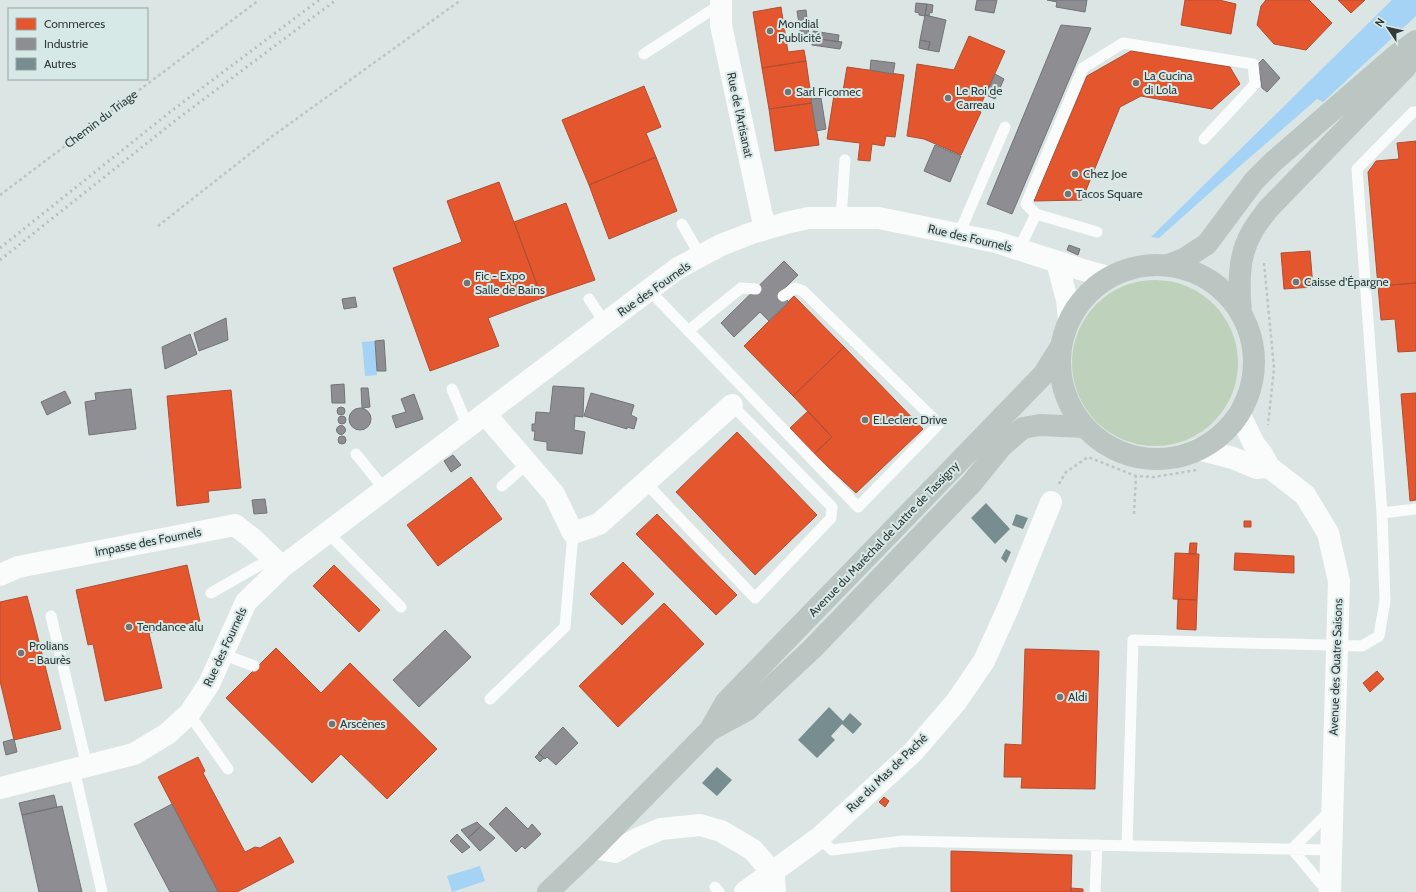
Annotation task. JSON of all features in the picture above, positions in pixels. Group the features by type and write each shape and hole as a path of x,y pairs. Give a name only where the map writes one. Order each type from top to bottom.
{"main road":[{"path":"1168,265 1184,259 1207,244 1254,181 1269,166 1394,57 1416,41"},
{"path":"1242,314 1222,290 1211,281 1197,273 1183,268 1168,265 1152,265 1123,271 1110,277 1097,285 1086,295 1077,307 1069,320 1060,348 1060,366 1064,388 1067,399 1075,414 1085,427 1101,441 1119,451 1138,457 1159,459 1179,456 1199,459 1214,440 1228,428 1239,413 1247,398 1252,381 1254,364 1253,347 1242,314 1239,288 1240,266 1244,249 1251,232 1268,209 1405,68 1416,52"},
{"name":"Avenue du Maréchal de Lattre de Tassigny","path":"548,892 594,848 710,730 726,702 1043,375 1060,348"},
{"name":"Avenue du Maréchal de Lattre de Tassigny","path":"710,730 747,710 812,649 971,484 1001,447 1023,428 1040,424 1085,427"}],"street":[{"name":"Rue de l'Artisanat","path":"721,2 721,25 762,216 767,228"},
{"name":"Rue des Fournels","path":"0,788 134,754 167,734 189,714 209,684 246,602 277,563 328,533 678,268 721,246 767,228 808,218 879,218 996,242 1057,262 1110,277"},
{"path":"1057,262 1067,300 1069,320"},
{"path":"485,414 554,494 572,533 599,524 732,405"},
{"name":"Avenue des Quatre Saisons","path":"1239,413 1254,444 1262,454 1269,467 1305,495 1328,533 1339,581 1329,892"},
{"path":"1199,459 1233,458 1257,468 1269,467"},
{"name":"Rue du Mas de Paché","path":"745,892 773,882 913,752 956,702 984,661 1009,606 1051,502"},
{"name":"Impasse des Fournels","path":"0,575 18,567 236,525 253,538 277,563"},
{"path":"594,848 615,852 637,839 661,829 700,826 721,831 753,850 773,882"}],"lane":[{"path":"644,54 721,2"},
{"path":"1097,232 1036,214 1026,204 1083,68 1123,43 1253,64 1255,84 1204,139"},
{"path":"1127,846 1133,640 1362,646 1379,636 1385,601 1382,513 1357,168 1413,112 1416,112"},
{"path":"959,234 1005,127"},
{"path":"841,218 845,160"},
{"path":"1019,249 1036,214"},
{"path":"682,224 702,257"},
{"path":"688,331 741,288 756,289"},
{"path":"649,290 858,507 939,424 803,291 795,288 783,296"},
{"path":"589,299 605,323"},
{"path":"452,389 468,427"},
{"path":"646,483 755,598 831,518 832,507 732,405"},
{"path":"356,454 385,490"},
{"path":"502,486 528,463"},
{"path":"1382,513 1416,509"},
{"path":"328,533 401,607"},
{"path":"490,699 565,627 572,533"},
{"path":"211,593 277,563"},
{"path":"51,616 102,892"},
{"path":"222,654 254,666"},
{"path":"189,714 228,769"},
{"path":"1292,849 1326,815 1331,806"},
{"path":"819,838 832,850 902,841 1330,850"},
{"path":"1096,892 1097,845"},
{"path":"1292,849 1329,892"}],"path":[{"name":"Chemin du Triage","path":"0,195 259,0"},
{"path":"158,226 270,138 461,0"},
{"path":"1254,444 1268,426 1274,368 1263,260"},
{"path":"1051,502 1054,491 1066,472 1088,457 1136,476 1154,477 1199,459"},
{"path":"1134,514 1136,476"}],"green space":[{"path":"1147,280 1163,280 1187,286 1214,304 1232,331 1237,347 1237,379 1232,395 1214,422 1201,432 1179,443 1163,446 1147,446 1123,440 1102,427 1091,416 1078,395 1075,387 1072,371 1072,355 1078,331 1091,310 1102,299 1123,286 1131,283"}],"water":[{"path":"1392,0 1416,0 1416,16 1323,102 1317,99 1159,238 1151,237"},
{"path":"375,341 377,375 365,376 362,342"},
{"path":"480,866 485,881 452,892 447,876"}],"building: Commerces":[{"path":"1185,0 1219,0 1236,4 1231,34 1181,25"},
{"path":"1266,0 1309,0 1332,23 1306,50 1274,44 1257,25 1261,6"},
{"path":"1338,0 1365,0 1351,13"},
{"name":"Mondial Publicité","path":"781,7 788,52 804,50 806,61 762,68 753,12"},
{"name":"Le Roi de Carreau","path":"969,36 1005,51 978,111 981,112 961,155 924,139 907,136 917,64 954,70"},
{"path":"1131,51 1230,67 1240,84 1212,109 1141,96 1120,107 1082,200 1034,201 1087,76"},
{"name":"Sarl Ficomec","path":"806,61 812,103 769,109 762,68"},
{"path":"847,67 904,75 895,137 886,136 884,146 872,144 870,161 858,160 860,143 827,139 834,95 842,97"},
{"path":"644,86 661,127 646,133 656,157 589,185 562,120"},
{"path":"812,103 819,145 775,151 769,109"},
{"path":"1416,141 1416,283 1378,286 1368,172 1376,161 1399,159 1397,143"},
{"path":"656,157 677,211 609,239 589,185"},
{"name":"Fic - Expo Salle de Bains","path":"499,182 542,298 488,318 499,346 430,371 393,268 462,242 447,201"},
{"path":"566,203 595,280 542,298 514,222"},
{"path":"1310,251 1313,287 1284,289 1281,253"},
{"path":"1416,283 1416,351 1398,352 1395,319 1381,320 1378,286"},
{"path":"794,296 844,347 793,396 744,346"},
{"name":"E.Leclerc Drive","path":"844,347 923,429 856,493 814,454 832,437 793,396"},
{"path":"231,390 241,488 208,491 209,502 177,506 167,396"},
{"path":"1416,393 1416,500 1410,501 1401,394"},
{"path":"808,411 832,437 814,454 790,428"},
{"path":"737,432 817,515 755,575 676,492"},
{"path":"471,477 502,519 438,566 407,525"},
{"path":"657,514 737,595 716,615 636,534"},
{"path":"1244,521 1251,521 1251,527 1244,527"},
{"path":"1190,543 1197,543 1196,554 1189,554"},
{"path":"1175,553 1199,554 1197,600 1173,599"},
{"path":"1235,553 1294,556 1294,573 1234,570"},
{"path":"623,562 654,594 622,625 590,594"},
{"name":"Tendance alu","path":"187,565 200,621 149,633 162,688 105,701 93,644 88,645 76,590"},
{"path":"334,565 380,610 359,632 313,586"},
{"name":"Prolians - Baurès","path":"27,596 61,729 14,740 0,681 0,602"},
{"path":"1178,599 1197,600 1196,630 1177,629"},
{"path":"664,603 704,644 618,727 579,686"},
{"name":"Arscènes","path":"276,648 321,693 350,663 437,749 387,799 341,754 312,783 226,698"},
{"name":"Aldi","path":"1025,649 1099,651 1095,789 1021,788 1022,777 1004,777 1005,744 1022,745"},
{"path":"1377,671 1384,679 1370,692 1363,683"},
{"path":"198,757 205,771 203,773 245,852 255,847 260,848 280,837 294,862 237,892 218,892 158,777"},
{"path":"884,797 889,801 885,807 879,802"},
{"path":"951,851 1072,855 1071,892 951,892"},
{"path":"1071,888 1083,889 1083,892 1071,892"}],"building: Industrie":[{"path":"977,0 997,0 994,13 975,10"},
{"path":"1047,0 1087,0 1085,12 1056,7 1057,2"},
{"path":"916,3 927,4 925,16 919,15 919,13 915,12"},
{"path":"927,4 933,5 932,13 930,12 929,16 925,15"},
{"path":"806,10 809,35 801,37 797,11"},
{"path":"925,15 946,20 939,52 928,50 930,42 920,40"},
{"path":"1061,25 1091,28 1012,214 987,204"},
{"path":"813,31 839,35 838,42 813,38"},
{"path":"813,38 842,42 840,49 812,45"},
{"path":"920,40 930,42 928,50 919,48"},
{"path":"1263,59 1280,78 1267,92 1262,88 1258,64"},
{"path":"871,60 895,63 893,74 870,70"},
{"path":"995,74 1004,79 995,99 986,95"},
{"path":"821,98 826,129 816,131 811,99"},
{"path":"935,145 961,156 950,182 924,171"},
{"path":"1069,245 1080,249 1078,255 1067,250"},
{"path":"784,261 798,275 780,293 789,302 769,321 760,312 734,337 721,323"},
{"path":"355,297 357,307 344,309 342,299"},
{"path":"226,318 228,340 199,351 194,333"},
{"path":"190,334 197,354 165,369 162,347"},
{"path":"384,340 386,371 377,371 375,341"},
{"path":"344,384 345,403 332,403 331,385"},
{"path":"553,386 584,388 583,417 575,416 574,430 585,432 582,454 547,450 547,442 534,440 535,431 532,431 532,424 535,424 536,412 550,413"},
{"path":"361,388 368,388 370,407 362,408"},
{"path":"131,389 136,429 89,435 85,402 96,400 95,393"},
{"path":"65,391 71,403 47,415 41,402"},
{"path":"591,393 634,405 631,415 637,418 634,429 627,427 627,429 584,416"},
{"path":"414,394 423,419 396,428 392,416 406,412 401,399"},
{"path":"341,407 344,408 344,414 341,415 338,414 337,411 338,408"},
{"path":"356,408 364,408 371,415 371,423 364,430 356,430 349,423 349,415"},
{"path":"340,416 344,416 346,420 344,424 340,424 338,422 338,418"},
{"path":"341,425 346,430 341,435 336,430"},
{"path":"340,436 344,436 346,440 344,444 340,444 338,442 338,438"},
{"path":"453,455 461,465 451,472 444,461"},
{"path":"265,499 267,513 254,514 252,500"},
{"path":"445,630 471,657 419,707 393,680"},
{"path":"563,727 578,743 556,765 547,757 545,759 538,753"},
{"path":"14,739 17,752 6,755 3,742"},
{"path":"539,753 544,758 540,762 535,757"},
{"path":"54,795 57,807 22,815 19,803"},
{"path":"172,804 218,892 170,892 134,824"},
{"path":"62,806 82,892 39,892 22,815"},
{"path":"506,807 528,829 532,824 541,834 525,849 522,846 516,852 489,824"},
{"path":"477,822 481,826 468,838 461,830"},
{"path":"481,826 495,838 480,851 468,838"},
{"path":"457,834 470,847 462,853 450,841"}],"building: Autres":[{"path":"986,503 1010,529 995,544 971,518"},
{"path":"1016,514 1028,518 1023,529 1012,525"},
{"path":"1006,549 1011,552 1006,563 1001,558"},
{"path":"829,707 843,721 850,713 862,724 853,734 842,724 831,736 835,740 817,758 798,740"},
{"path":"717,767 732,780 717,796 702,783"}],"railway":[{"path":"0,248 170,112 319,0"},
{"path":"0,260 176,120 336,0"}],"place":[{"name":"Mondial Publicité","path":"770,31"},
{"name":"La Cucina di Lola","path":"1136,83"},
{"name":"Sarl Ficomec","path":"788,92"},
{"name":"Le Roi de Carreau","path":"948,98"},
{"name":"Chez Joe","path":"1075,174"},
{"name":"Tacos Square","path":"1068,194"},
{"name":"Caisse d'Épargne","path":"1296,282"},
{"name":"Fic - Expo Salle de Bains","path":"467,283"},
{"name":"E.Leclerc Drive","path":"865,420"},
{"name":"Tendance alu","path":"129,627"},
{"name":"Prolians - Baurès","path":"21,653"},
{"name":"Aldi","path":"1060,697"},
{"name":"Arscènes","path":"332,724"}]}
